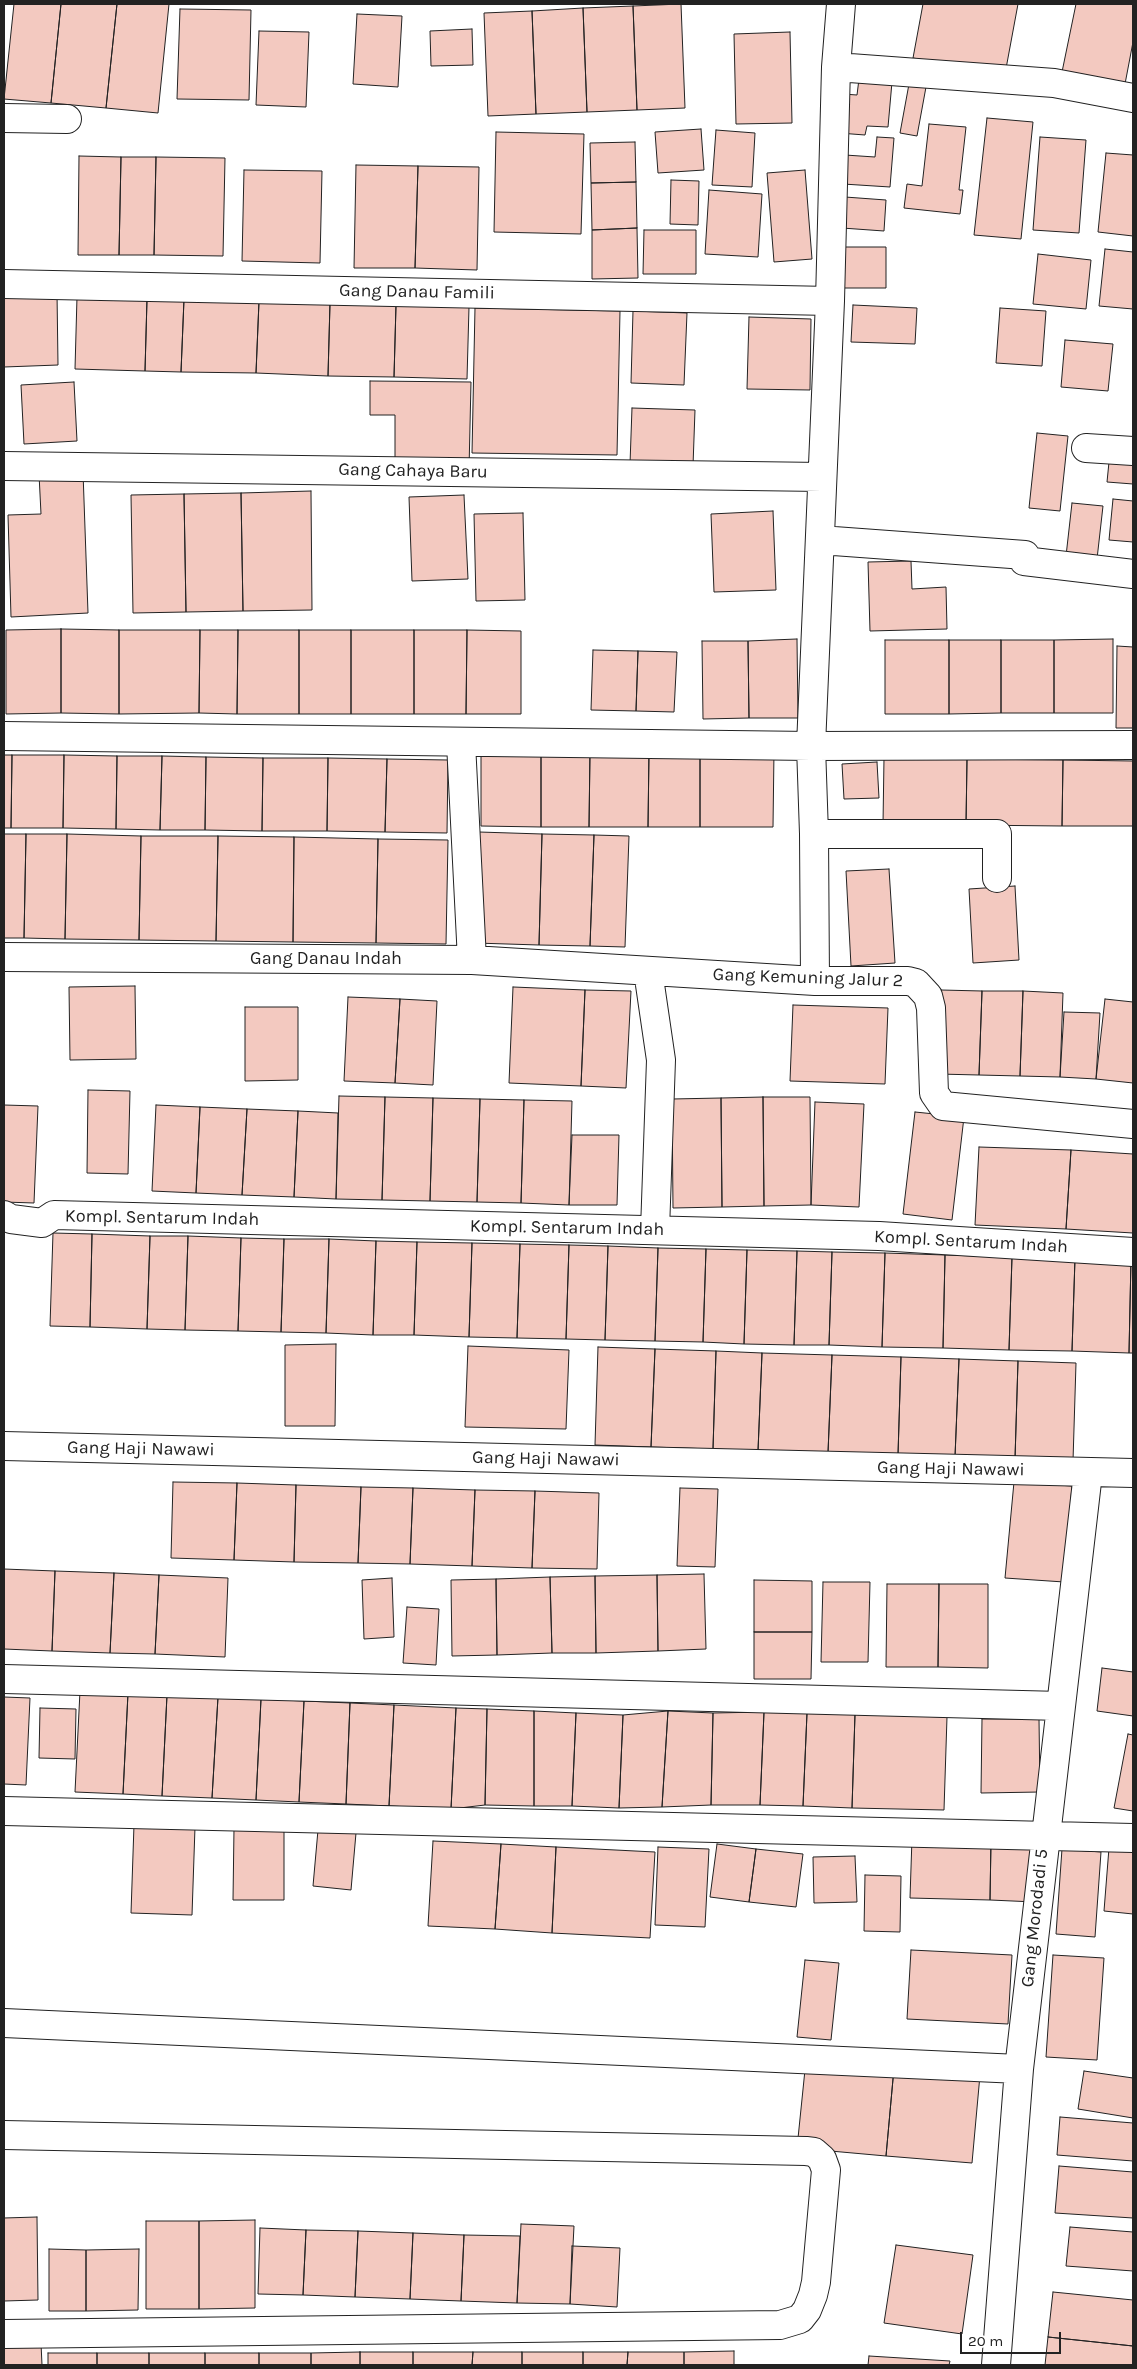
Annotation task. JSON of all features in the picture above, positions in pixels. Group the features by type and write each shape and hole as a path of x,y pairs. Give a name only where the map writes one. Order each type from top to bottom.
{"street":[{"path":"815,981 814,834 811,746 830,301 836,67 841,4"},
{"path":"836,67 1054,83 1133,98"},
{"path":"4,118 67,120"},
{"name":"Gang Danau Famili","path":"4,284 830,301"},
{"path":"1086,448 1133,451"},
{"name":"Gang Cahaya Baru","path":"4,466 822,477"},
{"path":"820,540 1025,556 1024,561 1133,574"},
{"path":"4,736 811,746 1133,745"},
{"path":"461,743 472,960"},
{"path":"814,834 997,834 997,878"},
{"name":"Gang Danau Indah","path":"4,957 472,960 648,971"},
{"path":"648,971 661,1060 655,1230"},
{"name":"Gang Kemuning Jalur 2","path":"648,971 815,981 916,983 928,996 931,1008 934,1094 942,1106 1133,1124"},
{"name":"Kompl. Sentarum Indah","path":"4,1215 11,1219 42,1223 54,1215 879,1236 1133,1252"},
{"name":"Gang Haji Nawawi","path":"4,1446 1133,1473"},
{"name":"Gang Morodadi 5","path":"996,2365 1019,2069 1088,1473"},
{"path":"4,1679 1061,1706"},
{"path":"4,1811 1133,1838"},
{"path":"4,2023 1019,2069"},
{"path":"4,2135 806,2151 814,2152 822,2159 826,2170 816,2282 813,2295 807,2310 800,2319 780,2325 4,2334"}],"building":[{"path":"14,4 61,4 51,103 4,99"},
{"path":"61,4 117,4 106,108 51,103"},
{"path":"117,4 169,4 158,113 106,108"},
{"path":"681,4 685,108 637,110 633,6"},
{"path":"923,4 1018,4 1005,74 913,58"},
{"path":"1076,4 1133,4 1133,42 1125,84 1062,72"},
{"path":"633,6 637,110 587,112 583,8"},
{"path":"583,8 587,112 536,114 532,11"},
{"path":"180,9 251,10 249,100 177,99"},
{"path":"532,11 536,114 488,116 484,13"},
{"path":"357,14 402,16 398,87 353,84"},
{"path":"472,29 473,65 431,66 430,31"},
{"path":"259,31 309,32 306,107 256,105"},
{"path":"790,32 792,123 736,124 734,34"},
{"path":"859,79 892,82 888,127 867,126 865,135 839,133 843,94 857,95"},
{"path":"909,84 926,87 917,136 900,133"},
{"path":"987,118 1033,122 1021,239 974,235"},
{"path":"929,124 966,127 959,190 963,190 960,214 904,208 907,184 922,186"},
{"path":"701,129 704,170 658,173 655,132"},
{"path":"716,130 755,133 752,187 712,185"},
{"path":"496,132 584,134 581,234 494,232"},
{"path":"877,137 894,138 890,187 843,184 845,155 875,157"},
{"path":"1040,137 1086,140 1079,233 1033,230"},
{"path":"635,142 636,182 591,183 590,143"},
{"path":"1106,153 1133,155 1133,236 1098,232"},
{"path":"79,156 121,157 119,255 78,255"},
{"path":"121,157 156,157 154,255 119,255"},
{"path":"156,157 225,158 223,256 154,255"},
{"path":"356,165 418,166 415,268 354,268"},
{"path":"418,166 479,167 477,270 415,268"},
{"path":"244,170 322,171 320,263 242,261"},
{"path":"805,170 812,259 774,262 767,173"},
{"path":"671,180 699,181 698,225 670,224"},
{"path":"636,182 637,228 592,230 591,183"},
{"path":"709,190 762,194 758,257 705,254"},
{"path":"845,197 886,200 884,231 842,228"},
{"path":"637,228 638,278 592,279 592,230"},
{"path":"644,230 696,230 696,274 643,274"},
{"path":"845,247 886,247 886,288 843,288"},
{"path":"1105,249 1133,252 1133,309 1099,306"},
{"path":"1038,254 1091,260 1086,309 1033,304"},
{"path":"57,292 58,365 4,367 4,293"},
{"path":"77,297 147,299 145,371 75,369"},
{"path":"147,299 184,299 181,372 145,371"},
{"path":"184,299 259,301 256,373 181,372"},
{"path":"259,301 330,303 328,376 256,373"},
{"path":"330,303 396,305 394,377 328,376"},
{"path":"396,305 469,307 467,379 394,377"},
{"path":"853,305 917,308 915,344 851,342"},
{"path":"475,308 620,311 617,455 472,453"},
{"path":"1000,308 1046,311 1042,366 996,363"},
{"path":"633,311 687,313 684,385 631,383"},
{"path":"749,317 811,319 810,390 747,389"},
{"path":"1065,340 1113,344 1108,391 1061,387"},
{"path":"370,381 471,382 469,470 395,462 395,415 370,415"},
{"path":"74,382 77,441 24,444 21,385"},
{"path":"632,408 695,410 693,466 630,464"},
{"path":"1037,433 1068,436 1060,511 1029,508"},
{"path":"1110,452 1133,454 1133,484 1107,482"},
{"path":"83,472 88,613 11,617 8,515 41,514 39,474"},
{"path":"311,491 312,610 243,611 241,493"},
{"path":"241,493 243,611 186,612 184,494"},
{"path":"184,494 186,612 133,613 131,495"},
{"path":"464,495 468,579 412,581 409,497"},
{"path":"1113,499 1133,501 1133,542 1109,540"},
{"path":"1072,503 1103,506 1097,559 1066,556"},
{"path":"773,511 776,590 714,592 711,514"},
{"path":"523,513 525,600 476,601 474,514"},
{"path":"911,561 912,589 946,587 947,629 870,631 868,562"},
{"path":"61,629 61,713 6,714 6,630"},
{"path":"61,629 119,630 119,714 61,713"},
{"path":"119,630 200,630 199,713 119,714"},
{"path":"200,630 238,630 237,714 199,713"},
{"path":"238,630 299,630 299,714 237,714"},
{"path":"299,630 351,630 351,714 299,714"},
{"path":"351,630 414,630 414,714 351,714"},
{"path":"414,630 467,630 466,714 414,714"},
{"path":"467,630 521,631 521,714 466,714"},
{"path":"797,639 798,718 749,718 748,641"},
{"path":"1113,639 1113,713 1054,713 1054,640"},
{"path":"885,640 949,640 949,714 885,714"},
{"path":"949,640 1001,640 1001,713 949,714"},
{"path":"1001,640 1054,640 1054,713 1001,713"},
{"path":"702,641 748,641 749,718 703,719"},
{"path":"1117,646 1133,647 1133,728 1116,728"},
{"path":"593,650 638,651 636,711 591,710"},
{"path":"638,651 677,652 674,712 636,711"},
{"path":"481,751 541,751 541,827 481,826"},
{"path":"541,751 590,751 589,827 541,827"},
{"path":"590,751 649,751 648,827 589,827"},
{"path":"649,751 700,751 700,827 648,827"},
{"path":"700,751 774,751 773,827 700,827"},
{"path":"4,755 12,755 11,828 4,828"},
{"path":"12,755 64,755 63,828 11,828"},
{"path":"64,755 117,756 116,829 63,828"},
{"path":"117,756 162,756 160,830 116,829"},
{"path":"162,756 206,757 205,830 160,830"},
{"path":"206,757 263,758 262,831 205,830"},
{"path":"263,758 328,758 327,831 262,831"},
{"path":"328,758 387,759 385,832 327,831"},
{"path":"884,758 967,759 966,825 883,824"},
{"path":"387,759 448,760 447,833 385,832"},
{"path":"967,759 1063,760 1062,826 966,825"},
{"path":"1063,760 1133,761 1133,826 1062,826"},
{"path":"877,762 879,798 844,799 842,764"},
{"path":"479,832 542,834 539,945 475,943"},
{"path":"4,834 26,834 24,938 4,938"},
{"path":"26,834 67,834 65,939 24,938"},
{"path":"67,834 141,836 139,940 65,939"},
{"path":"542,834 594,835 590,946 539,945"},
{"path":"594,835 629,836 625,947 590,946"},
{"path":"141,836 218,836 216,941 139,940"},
{"path":"218,836 294,837 293,942 216,941"},
{"path":"294,837 378,839 376,943 293,942"},
{"path":"378,839 448,840 446,944 376,943"},
{"path":"889,869 895,963 851,966 846,871"},
{"path":"1015,886 1019,960 973,963 969,889"},
{"path":"135,986 136,1059 70,1060 69,987"},
{"path":"513,987 585,990 581,1086 509,1083"},
{"path":"585,990 631,991 626,1088 581,1086"},
{"path":"941,990 982,991 979,1075 938,1074"},
{"path":"982,991 1023,991 1020,1076 979,1075"},
{"path":"1023,991 1063,993 1060,1077 1020,1076"},
{"path":"348,997 400,999 395,1083 344,1081"},
{"path":"400,999 437,1001 433,1085 395,1083"},
{"path":"1105,999 1133,1002 1133,1083 1096,1079"},
{"path":"793,1005 888,1008 885,1084 790,1081"},
{"path":"245,1007 298,1007 298,1080 245,1081"},
{"path":"1064,1012 1100,1013 1096,1079 1060,1077"},
{"path":"88,1090 130,1091 128,1174 87,1173"},
{"path":"339,1096 385,1097 382,1200 336,1199"},
{"path":"385,1097 433,1098 430,1201 382,1200"},
{"path":"763,1097 810,1097 811,1205 764,1206"},
{"path":"763,1097 764,1206 722,1207 721,1098"},
{"path":"433,1098 480,1099 477,1202 430,1201"},
{"path":"721,1098 722,1207 673,1208 672,1099"},
{"path":"480,1099 524,1100 521,1203 477,1202"},
{"path":"524,1100 572,1101 569,1205 521,1203"},
{"path":"815,1102 864,1104 859,1207 811,1205"},
{"path":"4,1105 38,1106 34,1203 4,1202"},
{"path":"156,1105 200,1107 196,1193 152,1191"},
{"path":"200,1107 247,1109 242,1195 196,1193"},
{"path":"247,1109 298,1111 294,1197 242,1195"},
{"path":"298,1111 338,1113 336,1199 294,1197"},
{"path":"915,1112 964,1117 952,1220 903,1214"},
{"path":"572,1135 619,1135 617,1205 569,1205"},
{"path":"979,1147 1071,1150 1066,1229 975,1225"},
{"path":"1071,1150 1133,1154 1133,1233 1066,1229"},
{"path":"53,1233 92,1234 90,1327 50,1326"},
{"path":"92,1234 150,1236 147,1329 90,1327"},
{"path":"150,1236 188,1236 185,1330 147,1329"},
{"path":"188,1236 241,1238 238,1331 185,1330"},
{"path":"241,1238 284,1239 281,1332 238,1331"},
{"path":"284,1239 329,1239 326,1333 281,1332"},
{"path":"329,1239 376,1241 373,1335 326,1333"},
{"path":"376,1241 417,1242 414,1335 373,1335"},
{"path":"417,1242 472,1243 469,1337 414,1335"},
{"path":"472,1243 520,1244 517,1338 469,1337"},
{"path":"520,1244 569,1245 566,1339 517,1338"},
{"path":"569,1245 608,1246 605,1340 566,1339"},
{"path":"608,1246 658,1248 655,1341 605,1340"},
{"path":"658,1248 706,1249 703,1342 655,1341"},
{"path":"706,1249 747,1250 744,1344 703,1342"},
{"path":"747,1250 797,1251 794,1345 744,1344"},
{"path":"797,1251 832,1252 829,1345 794,1345"},
{"path":"832,1252 885,1253 882,1347 829,1345"},
{"path":"885,1253 945,1255 943,1348 882,1347"},
{"path":"945,1255 1012,1257 1009,1350 943,1348"},
{"path":"1012,1257 1075,1258 1072,1351 1009,1350"},
{"path":"1075,1258 1131,1259 1129,1353 1072,1351"},
{"path":"1131,1259 1133,1259 1133,1353 1129,1353"},
{"path":"336,1344 335,1426 285,1426 285,1345"},
{"path":"468,1346 569,1350 566,1429 465,1427"},
{"path":"598,1347 655,1349 651,1447 595,1445"},
{"path":"655,1349 716,1351 713,1449 651,1447"},
{"path":"716,1351 762,1353 758,1451 713,1449"},
{"path":"762,1353 832,1355 828,1453 758,1451"},
{"path":"832,1355 901,1357 898,1455 828,1453"},
{"path":"901,1357 959,1359 955,1457 898,1455"},
{"path":"959,1359 1018,1361 1015,1459 955,1457"},
{"path":"1018,1361 1076,1363 1073,1461 1015,1459"},
{"path":"173,1482 237,1483 234,1560 171,1558"},
{"path":"1014,1482 1072,1486 1064,1582 1005,1578"},
{"path":"237,1483 296,1485 294,1562 234,1560"},
{"path":"296,1485 361,1487 358,1563 294,1562"},
{"path":"361,1487 413,1488 410,1564 358,1563"},
{"path":"413,1488 475,1490 472,1566 410,1564"},
{"path":"680,1488 718,1489 715,1567 677,1566"},
{"path":"475,1490 535,1491 532,1568 472,1566"},
{"path":"535,1491 599,1493 597,1569 532,1568"},
{"path":"4,1569 55,1571 52,1651 4,1649"},
{"path":"55,1571 114,1573 110,1653 52,1651"},
{"path":"114,1573 159,1575 155,1654 110,1653"},
{"path":"704,1574 706,1649 658,1651 657,1575"},
{"path":"159,1575 228,1578 225,1657 155,1654"},
{"path":"657,1575 658,1651 596,1653 595,1576"},
{"path":"595,1576 596,1653 552,1653 550,1577"},
{"path":"550,1577 552,1653 497,1655 496,1579"},
{"path":"392,1578 394,1637 364,1639 362,1580"},
{"path":"496,1579 497,1655 452,1656 451,1580"},
{"path":"754,1580 812,1581 812,1632 754,1632"},
{"path":"823,1582 870,1582 868,1662 821,1662"},
{"path":"887,1584 939,1584 938,1667 886,1667"},
{"path":"939,1584 988,1584 988,1668 938,1667"},
{"path":"407,1607 439,1609 436,1665 403,1663"},
{"path":"754,1632 812,1632 811,1679 754,1679"},
{"path":"1102,1668 1133,1672 1133,1716 1097,1711"},
{"path":"80,1691 128,1693 123,1794 75,1792"},
{"path":"128,1693 167,1695 162,1796 123,1794"},
{"path":"167,1695 218,1697 212,1798 162,1796"},
{"path":"4,1697 30,1698 26,1785 4,1784"},
{"path":"218,1697 261,1699 256,1800 212,1798"},
{"path":"261,1699 304,1701 299,1802 256,1800"},
{"path":"304,1701 350,1703 346,1804 299,1802"},
{"path":"350,1703 394,1705 389,1806 346,1804"},
{"path":"394,1705 456,1708 451,1809 389,1806"},
{"path":"40,1708 76,1709 75,1759 39,1758"},
{"path":"456,1708 487,1709 485,1805 451,1809"},
{"path":"487,1709 534,1711 534,1806 485,1805"},
{"path":"534,1711 576,1713 572,1806 534,1806"},
{"path":"668,1711 713,1713 711,1805 662,1807"},
{"path":"668,1711 662,1807 619,1808 623,1715"},
{"path":"764,1712 807,1713 803,1806 760,1805"},
{"path":"764,1712 760,1805 711,1805 713,1713"},
{"path":"576,1713 623,1715 619,1808 572,1806"},
{"path":"807,1713 855,1714 852,1808 803,1806"},
{"path":"855,1714 947,1717 944,1810 852,1808"},
{"path":"982,1719 1039,1719 1040,1792 981,1793"},
{"path":"1128,1734 1133,1735 1133,1811 1114,1808"},
{"path":"134,1825 195,1827 192,1915 131,1913"},
{"path":"284,1827 284,1900 233,1900 234,1828"},
{"path":"318,1830 356,1833 351,1890 313,1886"},
{"path":"912,1838 991,1840 990,1900 910,1898"},
{"path":"991,1840 1037,1841 1035,1902 990,1900"},
{"path":"433,1841 501,1844 495,1929 428,1926"},
{"path":"501,1844 556,1847 552,1933 495,1929"},
{"path":"717,1844 756,1849 749,1902 710,1897"},
{"path":"556,1847 655,1852 650,1938 552,1933"},
{"path":"658,1847 709,1849 705,1927 655,1925"},
{"path":"1109,1848 1133,1850 1133,1914 1104,1911"},
{"path":"756,1849 803,1854 796,1907 749,1902"},
{"path":"1062,1849 1101,1852 1095,1937 1056,1934"},
{"path":"855,1856 857,1902 814,1903 813,1857"},
{"path":"865,1875 901,1876 900,1932 864,1931"},
{"path":"911,1950 1012,1955 1008,2024 907,2019"},
{"path":"1053,1955 1104,1958 1097,2060 1046,2057"},
{"path":"805,1960 839,1963 831,2040 797,2037"},
{"path":"806,2060 894,2068 886,2156 797,2148"},
{"path":"894,2068 980,2075 972,2163 886,2156"},
{"path":"1084,2071 1133,2078 1133,2118 1078,2109"},
{"path":"1060,2117 1133,2123 1133,2161 1057,2155"},
{"path":"1059,2166 1133,2172 1133,2218 1055,2213"},
{"path":"37,2217 38,2300 4,2301 4,2218"},
{"path":"255,2220 255,2308 199,2309 199,2221"},
{"path":"146,2221 199,2221 199,2309 146,2309"},
{"path":"521,2224 574,2226 570,2304 517,2303"},
{"path":"1070,2227 1133,2232 1133,2271 1066,2266"},
{"path":"260,2228 306,2230 303,2295 258,2294"},
{"path":"306,2230 358,2231 355,2297 303,2295"},
{"path":"358,2231 413,2233 410,2299 355,2297"},
{"path":"413,2233 464,2235 461,2301 410,2299"},
{"path":"464,2235 520,2236 517,2303 461,2301"},
{"path":"896,2245 973,2255 962,2334 884,2323"},
{"path":"572,2246 620,2248 617,2307 570,2304"},
{"path":"49,2249 86,2250 86,2311 49,2311"},
{"path":"139,2249 138,2310 86,2311 86,2250"},
{"path":"1053,2292 1133,2300 1133,2346 1048,2337"},
{"path":"1048,2337 1133,2346 1133,2365 1045,2365"},
{"path":"41,2343 42,2365 4,2365 4,2344"},
{"path":"734,2351 734,2365 684,2365 684,2352"},
{"path":"360,2352 413,2352 413,2365 360,2365"},
{"path":"360,2352 360,2365 311,2365 311,2353"},
{"path":"413,2352 473,2352 472,2365 413,2365"},
{"path":"473,2352 522,2352 522,2365 472,2365"},
{"path":"522,2352 583,2352 583,2365 522,2365"},
{"path":"583,2352 628,2352 627,2365 583,2365"},
{"path":"628,2352 684,2352 684,2365 627,2365"},
{"path":"48,2353 97,2353 97,2365 48,2365"},
{"path":"97,2353 149,2353 149,2365 97,2365"},
{"path":"149,2353 205,2353 205,2365 149,2365"},
{"path":"205,2353 259,2353 259,2365 205,2365"},
{"path":"259,2353 311,2353 311,2365 259,2365"},
{"path":"869,2356 950,2361 949,2365 868,2365"}]}
